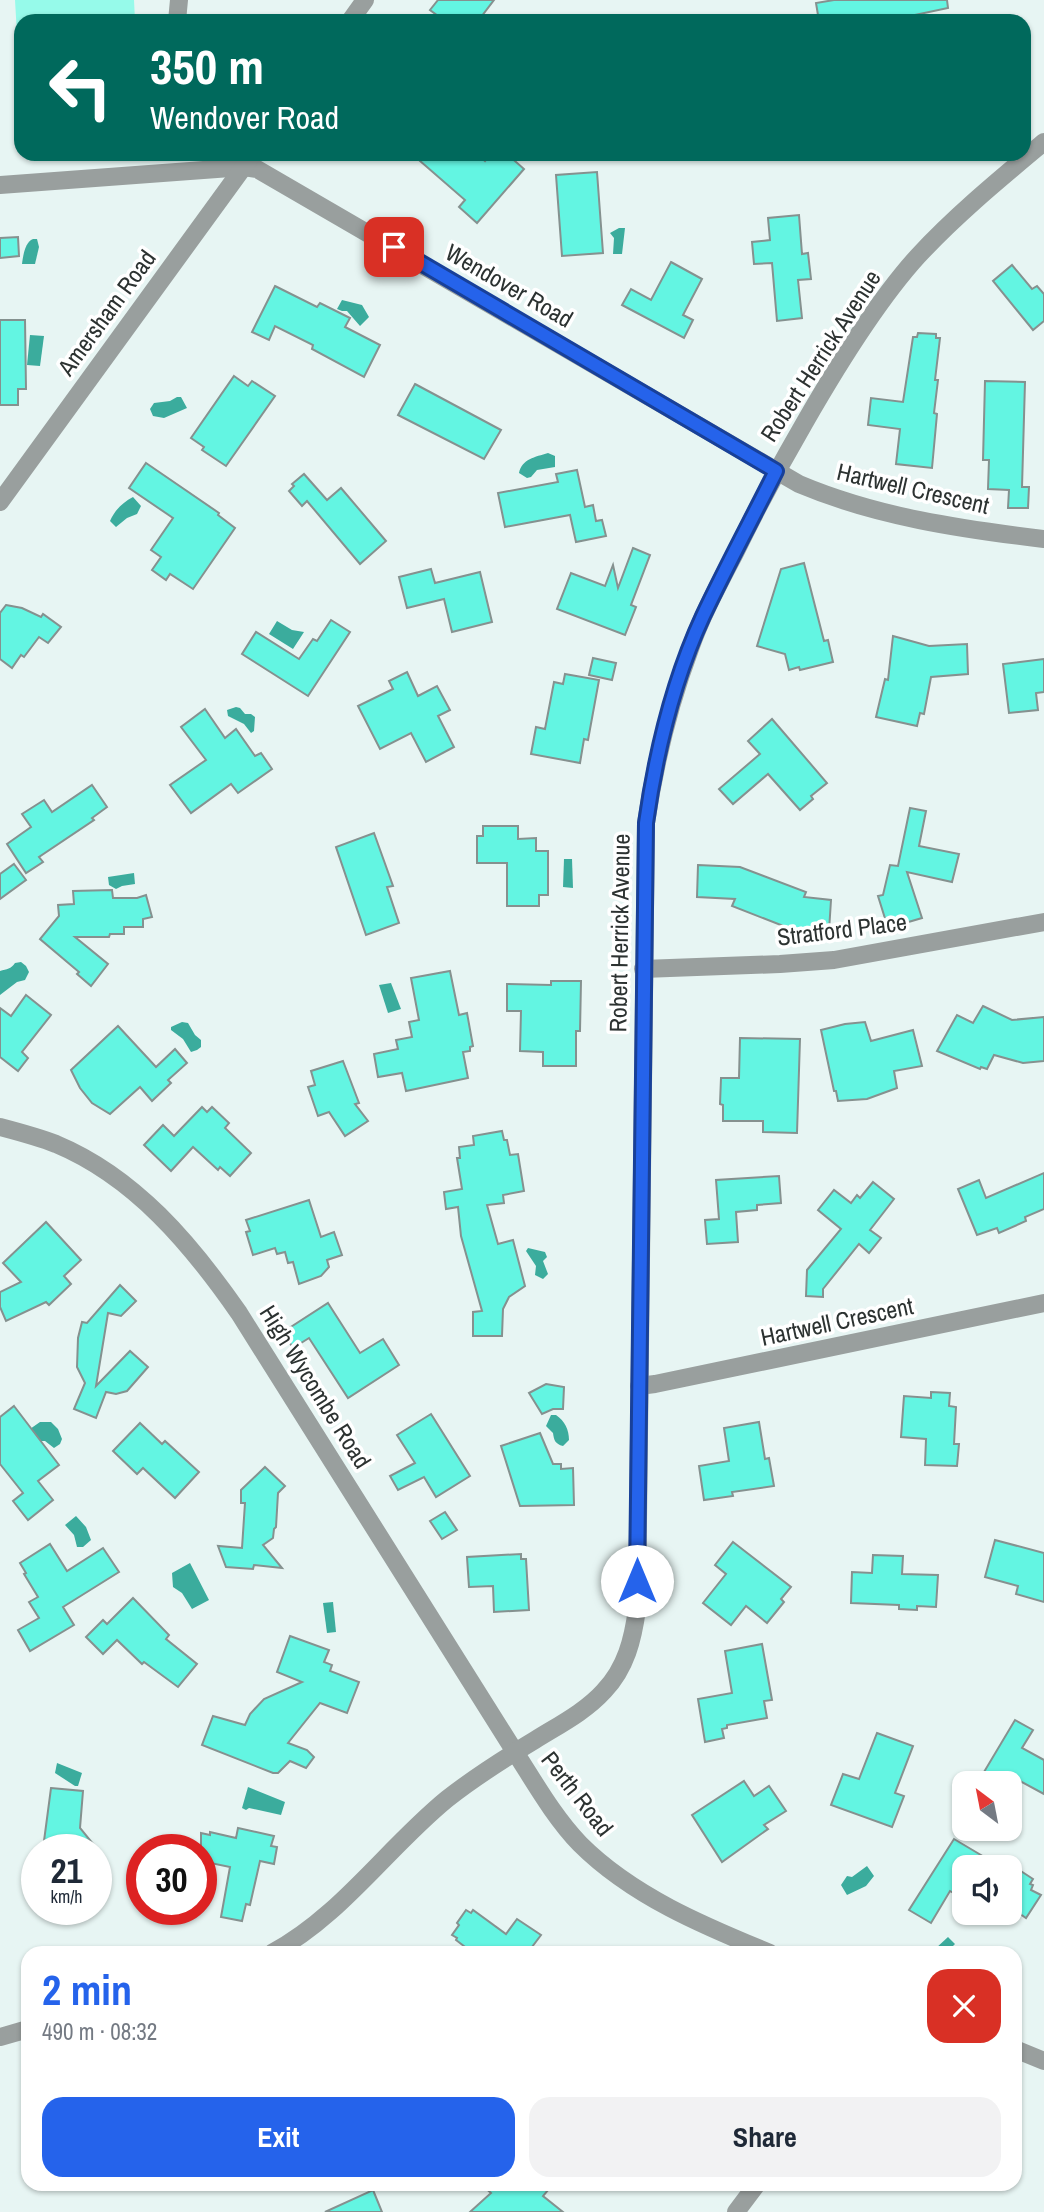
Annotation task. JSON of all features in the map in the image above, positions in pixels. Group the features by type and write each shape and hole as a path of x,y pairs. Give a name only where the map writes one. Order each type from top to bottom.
{"street":[{"name":"Wendover Road","path":"0,185 238,161"},
{"name":"Amersham Road","path":"0,502 247,161"},
{"name":"Wendover Road","path":"249,161 776,471"},
{"name":"Robert Herrick Avenue","path":"514,1752 590,1705 612,1682 627,1656 634,1634 637,1609 646,823 652,780 676,687 703,616 776,471 856,341 916,258 969,206 1022,161"},
{"name":"Hartwell Crescent","path":"776,471 831,497 870,509 967,530 1044,539"},
{"name":"Stratford Place","path":"643,969 834,960 1044,922"},
{"name":"High Wycombe Road","path":"0,1127 57,1145 110,1173 130,1188 191,1248 246,1325 514,1752"},
{"name":"Hartwell Crescent","path":"639,1386 1044,1303"},
{"name":"Perth Road","path":"283,1946 305,1932 335,1906 445,1801 514,1752 569,1832 599,1860 638,1889 679,1913 754,1946"},
{"path":"0,2037 21,2031"},
{"path":"1022,2052 1044,2061"},
{"path":"736,2212 752,2191"}],"shaded area":[{"path":"15,0 134,0 135,14 16,14"},
{"path":"625,228 622,254 613,254 614,238 610,233"},
{"path":"33,239 37,239 39,247 35,264 22,264 26,246"},
{"path":"342,300 362,305 369,317 360,326 347,311 337,309"},
{"path":"30,335 44,336 40,366 27,365"},
{"path":"181,397 187,408 164,418 153,416 150,409 154,403 170,401"},
{"path":"548,453 555,456 555,467 537,470 527,478 519,473 526,462"},
{"path":"133,497 141,506 137,514 116,527 110,521 112,517 119,507"},
{"path":"277,621 292,630 304,632 293,649 269,634"},
{"path":"236,707 255,717 254,731 251,733 244,724 228,716 227,710"},
{"path":"564,859 572,859 573,888 563,887"},
{"path":"134,873 135,884 116,889 109,885 108,877"},
{"path":"21,962 29,972 25,980 17,982 0,995 0,971"},
{"path":"391,983 401,1009 388,1013 379,985"},
{"path":"182,1022 188,1023 201,1040 201,1047 197,1050 191,1052 183,1039 171,1030 171,1027"},
{"path":"528,1248 545,1252 547,1257 543,1261 548,1274 543,1279 535,1275 536,1266 526,1251"},
{"path":"551,1415 559,1417 567,1429 569,1440 563,1446 554,1440 553,1433 546,1426"},
{"path":"40,1422 51,1422 58,1429 62,1439 60,1444 54,1448 45,1441 33,1441 30,1429"},
{"path":"76,1516 86,1527 91,1540 83,1547 77,1547 74,1535 65,1525"},
{"path":"190,1563 209,1600 192,1609 182,1593 173,1587 172,1573"},
{"path":"333,1602 336,1632 327,1633 323,1603"},
{"path":"57,1763 82,1773 78,1786 55,1773"},
{"path":"248,1787 285,1802 281,1815 242,1808"},
{"path":"867,1866 874,1876 866,1886 847,1895 841,1885 847,1876 852,1877"},
{"path":"948,1937 955,1944 953,1946 938,1946"}],"building":[{"path":"438,0 494,0 483,14 435,14 430,10"},
{"path":"834,0 947,0 948,8 920,14 818,14 816,3"},
{"path":"420,161 515,161 524,169 477,223 459,207 465,200"},
{"path":"597,172 603,253 562,256 556,175"},
{"path":"799,215 802,254 808,253 811,279 798,280 802,318 777,321 772,263 754,264 752,242 770,240 768,218"},
{"path":"18,237 19,256 0,258 0,238"},
{"path":"671,262 702,279 683,315 693,320 684,338 622,305 631,289 651,300"},
{"path":"1012,265 1032,289 1037,286 1044,294 1044,321 1033,330 993,281"},
{"path":"275,286 317,307 320,303 350,318 345,327 380,345 364,377 312,349 313,345 275,326 269,340 252,332"},
{"path":"0,320 25,320 26,389 18,389 18,405 0,405"},
{"path":"918,333 936,334 936,338 940,338 935,380 938,380 934,413 937,414 932,468 896,464 900,429 868,425 871,398 903,402 913,337 917,337"},
{"path":"234,376 248,386 252,381 275,396 226,466 202,450 204,447 191,438"},
{"path":"985,381 1025,382 1022,487 1029,487 1028,508 1008,508 1009,490 988,489 989,460 983,460"},
{"path":"415,384 501,430 484,459 398,415"},
{"path":"146,463 219,513 218,515 235,528 193,589 170,574 166,580 152,570 161,557 151,550 173,518 129,488"},
{"path":"577,470 585,507 593,505 596,521 602,520 606,536 576,542 570,515 505,527 498,493 558,482 556,474"},
{"path":"304,474 327,500 341,488 386,541 360,564 307,501 302,506 289,491 294,486 292,484"},
{"path":"633,548 650,555 631,605 636,607 625,635 557,609 571,573 605,586 613,565 618,588"},
{"path":"804,563 824,641 828,640 833,662 789,670 785,654 757,646 781,569"},
{"path":"431,569 435,583 480,572 492,622 452,632 444,599 407,608 399,577"},
{"path":"6,605 22,608 41,617 43,614 61,627 48,643 39,637 12,668 0,659 0,613"},
{"path":"331,620 350,632 308,696 242,654 256,632 299,659 313,639 317,641"},
{"path":"893,636 929,646 967,644 968,674 931,677 924,714 920,713 917,726 876,717 885,679 888,680"},
{"path":"593,658 616,663 612,680 589,675"},
{"path":"1044,659 1044,692 1036,693 1038,710 1009,713 1003,664"},
{"path":"407,672 418,696 437,686 450,710 438,716 454,747 426,762 411,733 380,749 358,706 393,689 389,681"},
{"path":"565,674 599,680 588,740 584,739 580,763 531,754 536,727 545,729 554,682 563,684"},
{"path":"205,709 225,738 236,729 255,756 261,753 272,769 238,793 231,784 191,813 170,785 206,760 181,727"},
{"path":"772,719 827,783 811,796 813,799 800,810 768,774 733,804 719,789 760,754 748,741"},
{"path":"92,785 107,807 92,818 94,820 39,857 43,862 26,873 7,844 31,827 22,814 44,800 52,812"},
{"path":"910,808 926,811 919,846 959,854 952,882 907,872 922,918 888,928 878,896 883,895 890,865 898,866"},
{"path":"483,826 518,826 518,839 536,838 536,851 548,851 548,895 539,895 539,906 507,906 507,863 477,863 477,836 483,836"},
{"path":"374,833 393,886 387,887 399,923 366,935 336,847"},
{"path":"14,864 26,880 0,899 0,874"},
{"path":"698,865 740,867 806,892 804,897 831,900 829,931 791,929 732,906 735,899 697,897"},
{"path":"112,890 113,898 137,898 146,895 152,917 143,919 143,927 124,927 124,934 75,937 108,964 91,986 77,974 79,972 40,939 59,916 58,905 74,904 73,891"},
{"path":"450,971 459,1015 467,1013 473,1046 470,1051 463,1052 468,1078 406,1091 402,1073 378,1077 374,1054 398,1049 396,1040 412,1037 409,1022 419,1020 411,978"},
{"path":"551,981 581,981 576,1066 543,1066 543,1052 520,1051 521,1011 507,1011 507,984 551,985"},
{"path":"26,995 51,1015 22,1052 28,1058 18,1071 0,1057 0,1008 11,1016"},
{"path":"983,1006 1012,1020 1044,1017 1044,1061 1023,1063 994,1055 987,1069 980,1069 937,1051 957,1015 973,1023"},
{"path":"865,1022 871,1041 913,1030 922,1066 894,1071 897,1088 867,1099 838,1101 821,1030"},
{"path":"118,1026 156,1067 175,1049 187,1063 168,1080 171,1083 152,1101 140,1087 110,1114 92,1103 71,1070"},
{"path":"740,1038 800,1039 797,1133 763,1132 763,1121 723,1121 723,1105 720,1104 721,1078 739,1078"},
{"path":"343,1061 359,1103 355,1104 368,1121 345,1136 329,1112 318,1116 308,1087 315,1085 311,1071"},
{"path":"202,1107 207,1112 212,1107 229,1123 225,1128 251,1153 230,1176 220,1167 218,1170 193,1147 171,1171 144,1145 163,1125 174,1136"},
{"path":"502,1131 510,1155 518,1154 524,1191 503,1195 504,1203 487,1205 498,1244 513,1240 525,1286 509,1297 503,1309 502,1336 473,1336 473,1312 482,1311 461,1236 458,1207 446,1209 444,1192 462,1189 457,1158 460,1158 459,1147 474,1145 473,1136"},
{"path":"1044,1173 1044,1209 1025,1217 1026,1221 999,1233 997,1228 977,1235 958,1189 979,1180 986,1198"},
{"path":"779,1176 781,1203 757,1205 757,1210 736,1212 738,1242 707,1244 705,1220 719,1219 716,1180"},
{"path":"873,1182 894,1199 870,1230 881,1238 869,1253 859,1244 823,1289 823,1297 806,1296 807,1270 841,1229 818,1210 834,1190 851,1203 857,1195 860,1198"},
{"path":"309,1200 321,1237 334,1232 342,1255 327,1260 329,1267 321,1276 299,1284 293,1262 288,1263 285,1252 277,1254 275,1248 253,1255 246,1232 250,1231 246,1220"},
{"path":"46,1222 81,1260 64,1276 71,1284 49,1305 46,1302 6,1321 0,1307 0,1292 21,1282 3,1263"},
{"path":"120,1285 136,1301 121,1316 108,1313 96,1386 130,1351 148,1367 127,1391 116,1394 106,1392 96,1418 74,1409 85,1383 77,1367 78,1338 82,1322 87,1323"},
{"path":"328,1303 360,1353 383,1339 399,1365 348,1398 309,1338 293,1348 283,1332"},
{"path":"546,1384 564,1387 563,1409 553,1409 542,1414 529,1393"},
{"path":"931,1392 950,1393 949,1406 956,1407 954,1444 959,1444 957,1466 925,1465 926,1439 901,1437 904,1396 931,1398"},
{"path":"14,1406 59,1465 38,1481 53,1500 28,1520 13,1501 23,1493 0,1464 0,1417"},
{"path":"431,1414 470,1476 436,1497 424,1477 398,1490 390,1476 415,1463 397,1435"},
{"path":"759,1422 765,1459 769,1458 774,1486 732,1492 733,1496 704,1500 699,1466 729,1461 724,1428"},
{"path":"140,1423 162,1444 165,1441 199,1472 175,1498 143,1468 137,1474 113,1451"},
{"path":"540,1433 553,1464 561,1464 561,1469 573,1468 574,1505 520,1506 501,1446"},
{"path":"265,1467 285,1486 278,1493 273,1538 263,1545 282,1568 254,1565 253,1569 226,1567 218,1546 242,1548 245,1503 241,1503 241,1490"},
{"path":"445,1512 457,1530 442,1539 430,1521"},
{"path":"995,1540 1044,1553 1044,1602 1016,1594 1018,1586 985,1577"},
{"path":"733,1542 791,1587 781,1599 784,1602 767,1623 746,1606 731,1625 703,1603 726,1574 715,1565"},
{"path":"50,1544 67,1571 103,1548 119,1572 63,1607 74,1625 30,1651 18,1630 39,1618 29,1602 38,1597 20,1563"},
{"path":"521,1554 521,1559 526,1559 529,1610 494,1612 493,1586 469,1587 467,1557"},
{"path":"873,1555 903,1556 902,1574 938,1575 936,1607 917,1606 917,1610 899,1609 899,1605 851,1603 852,1572 872,1573"},
{"path":"133,1598 169,1635 166,1639 197,1664 178,1687 144,1662 142,1664 117,1640 103,1654 86,1637 103,1620 107,1624"},
{"path":"290,1636 329,1650 324,1662 332,1665 330,1671 359,1682 347,1713 320,1703 288,1743 307,1750 314,1757 306,1768 290,1761 278,1773 273,1773 202,1745 213,1716 245,1725 250,1714 264,1699 302,1682 277,1672"},
{"path":"762,1644 772,1700 764,1701 767,1718 727,1725 727,1728 722,1729 724,1738 705,1742 698,1699 732,1693 725,1651"},
{"path":"1015,1720 1033,1730 1022,1748 1044,1760 1044,1794 1022,1782 1022,1771 985,1771"},
{"path":"877,1733 913,1746 895,1793 904,1796 892,1827 831,1805 843,1774 859,1779"},
{"path":"744,1781 754,1796 769,1786 786,1811 764,1825 768,1829 722,1862 692,1815"},
{"path":"51,1788 83,1791 80,1828 85,1834 45,1834"},
{"path":"238,1828 274,1836 271,1846 277,1847 274,1864 260,1861 250,1905 246,1904 242,1921 221,1917 230,1867 217,1864 217,1834 210,1832 236,1838"},
{"path":"953,1841 981,1855 952,1855 952,1892 950,1891 931,1923 909,1910"},
{"path":"1022,1872 1033,1879 1031,1890 1041,1895 1026,1918 1022,1915"},
{"path":"466,1910 471,1913 473,1910 506,1934 517,1919 541,1935 533,1946 464,1946 452,1935 459,1925 457,1923"},
{"path":"373,2191 382,2212 325,2212"},
{"path":"489,2191 547,2191 543,2196 563,2212 470,2212 491,2193"}],"route":[{"path":"394,247 776,471 703,616 690,648 661,741 646,823 637,1581"}]}
